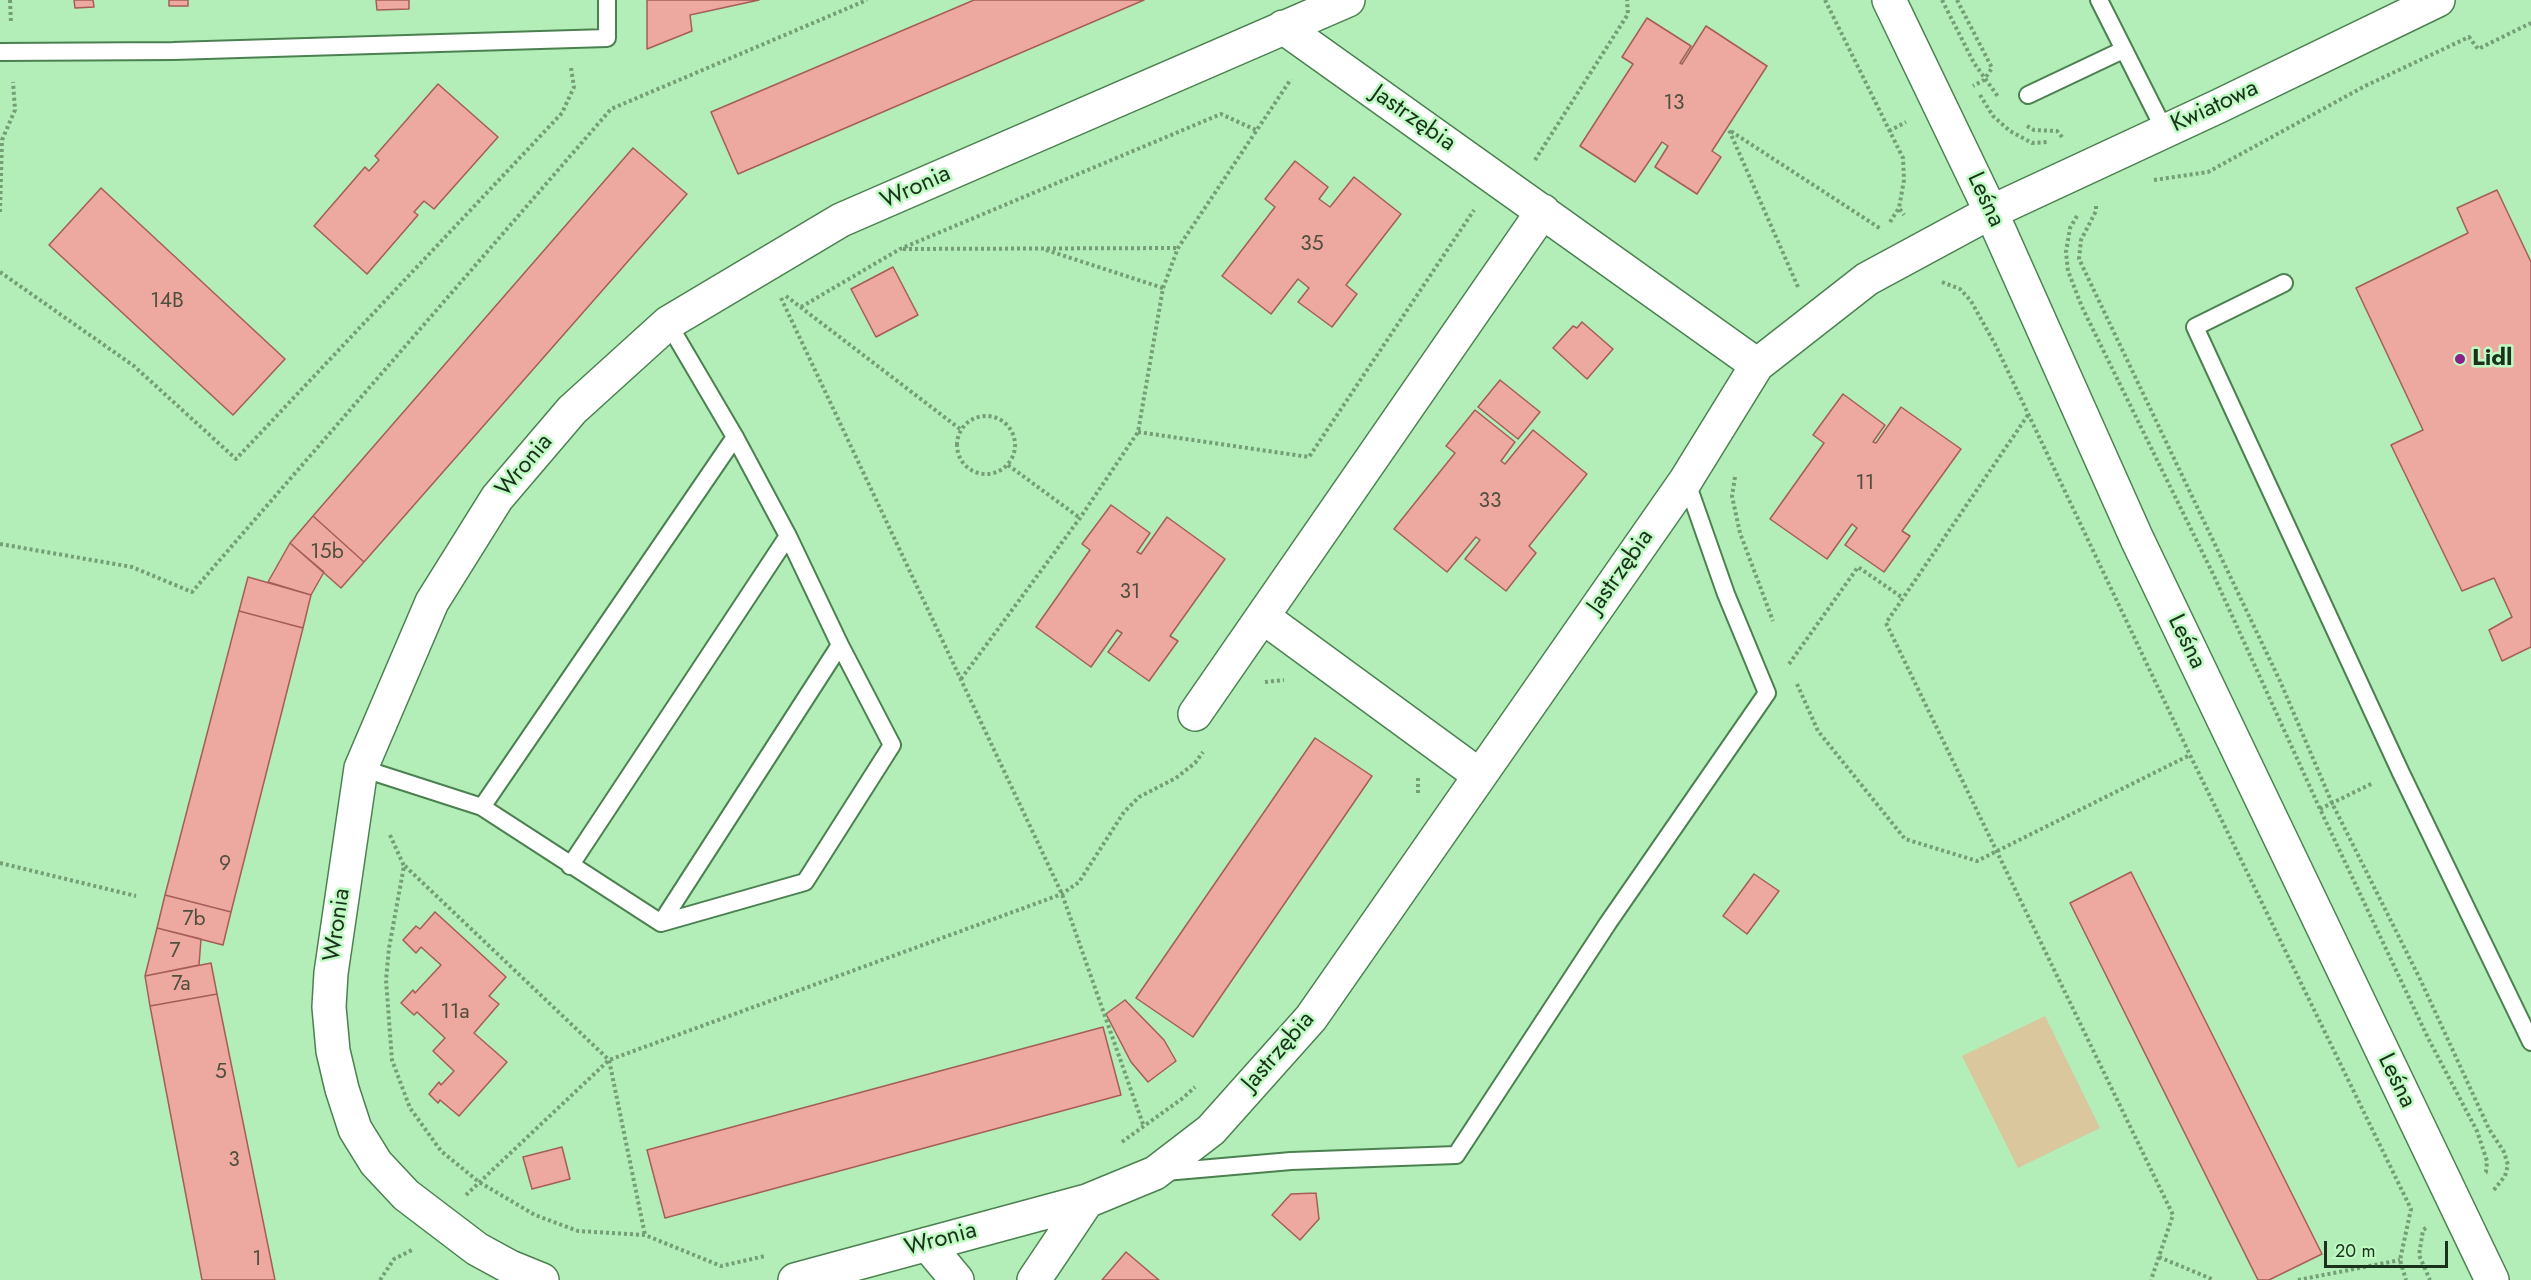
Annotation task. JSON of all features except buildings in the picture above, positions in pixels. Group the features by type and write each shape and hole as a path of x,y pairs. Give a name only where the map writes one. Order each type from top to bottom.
{"street":[{"name":"Wronia","path":"542,1280 485,1254 406,1195 376,1163 356,1129 333,1051 330,1007 331,973 361,768 432,602 497,498 572,410 668,323 841,220 1348,0"},
{"name":"Leśna","path":"1889,0 1991,212 2137,539 2492,1280"},
{"name":"Kwiatowa","path":"1991,212 2438,0"},
{"name":"Jastrzębia","path":"1283,27 1757,365"},
{"path":"1196,714 1543,211"},
{"name":"Jastrzębia","path":"1087,1201 1155,1173 1210,1130 1311,1018 1686,480 1757,365 1867,279 1991,212"},
{"path":"1263,617 1479,776"},
{"name":"Wronia","path":"795,1280 1087,1201"},
{"path":"1034,1280 1087,1201"},
{"path":"927,1244 957,1280"}],"lane":[{"path":"6,52 172,51 607,38 607,0"},
{"path":"2099,0 2164,131"},
{"path":"2028,95 2123,50"},
{"path":"2284,283 2195,327 2396,762 2531,1042"},
{"path":"361,768 482,807 661,924 805,882 892,745 840,645 788,536 735,437 668,323"},
{"path":"482,807 735,437"},
{"path":"1155,1173 1291,1161 1456,1155 1608,923 1767,693 1726,594 1686,480"},
{"path":"570,866 788,536"},
{"path":"661,924 840,645"}],"path":[{"path":"0,212 2,140 15,110 6,52 10,0"},
{"path":"0,544 132,567 192,592 611,109 867,0"},
{"path":"1530,169 1628,14 1627,0"},
{"path":"1825,0 1903,158 1904,180 1899,208 1884,231 1876,238"},
{"path":"1942,0 1984,80 2000,99"},
{"path":"1956,0 1992,68 1984,80"},
{"path":"2149,181 2208,172 2365,86 2469,37 2478,49 2531,23"},
{"path":"0,272 134,366 236,459 562,113 574,87 567,39"},
{"path":"961,679 1080,518 1138,432 1162,288 1178,248 1297,71"},
{"path":"1974,86 1993,116 2010,132 2032,143 2066,140 2057,131 2034,130 2024,124"},
{"path":"801,307 900,249 1221,114 1257,130"},
{"path":"1801,293 1729,130 1884,231"},
{"path":"1138,432 1309,457 1479,201"},
{"path":"2088,205 2095,201 2096,211 2081,240 2079,259 2280,681 2332,803 2421,979 2489,1129 2504,1152 2508,1166 2505,1176 2492,1192 2411,1209"},
{"path":"1899,208 1942,282"},
{"path":"2080,209 2070,228 2066,252 2068,272 2082,306 2214,576 2428,1038 2476,1131 2487,1161 2486,1172 2422,1230 2420,1255 2430,1280"},
{"path":"900,249 1178,248"},
{"path":"1043,249 1162,288"},
{"path":"1932,283 1942,282 1960,288 1971,301 1996,346 2190,755 2411,1209 2400,1260 2406,1280"},
{"path":"776,288 1062,894 1144,1127"},
{"path":"784,294 960,429"},
{"path":"2028,415 1886,623 2174,1215 2151,1280"},
{"path":"995,416 1011,428 1016,448 1008,465 993,475 976,474 961,463 956,447 960,429 975,417 995,416"},
{"path":"1008,465 1080,518"},
{"path":"1736,472 1732,496 1740,533 1777,631"},
{"path":"1789,664 1858,567 1903,598"},
{"path":"1785,653 1818,731 1905,839 1977,861 2190,755"},
{"path":"1260,684 1269,680 1290,680"},
{"path":"380,1280 394,1259 420,1246 478,1182 609,1060 1062,894 1079,882 1124,812 1139,797 1176,778 1195,763 1209,745"},
{"path":"1414,804 1419,794 1418,773"},
{"path":"396,779 387,828 404,866 609,1060 645,1235"},
{"path":"2320,809 2367,785"},
{"path":"0,863 136,896"},
{"path":"404,866 389,948 386,980 392,1060 410,1108 441,1151 478,1182 535,1215 579,1231 645,1235 721,1266 766,1256"},
{"path":"1114,1147 1183,1098 1199,1082"},
{"path":"2159,1257 2214,1280"},
{"path":"2298,1280 2400,1260"}],"shaded area":[{"path":"2045,1016 2100,1128 2018,1168 1962,1056"}],"place":[{"name":"Lidl","path":"2460,359"}]}
